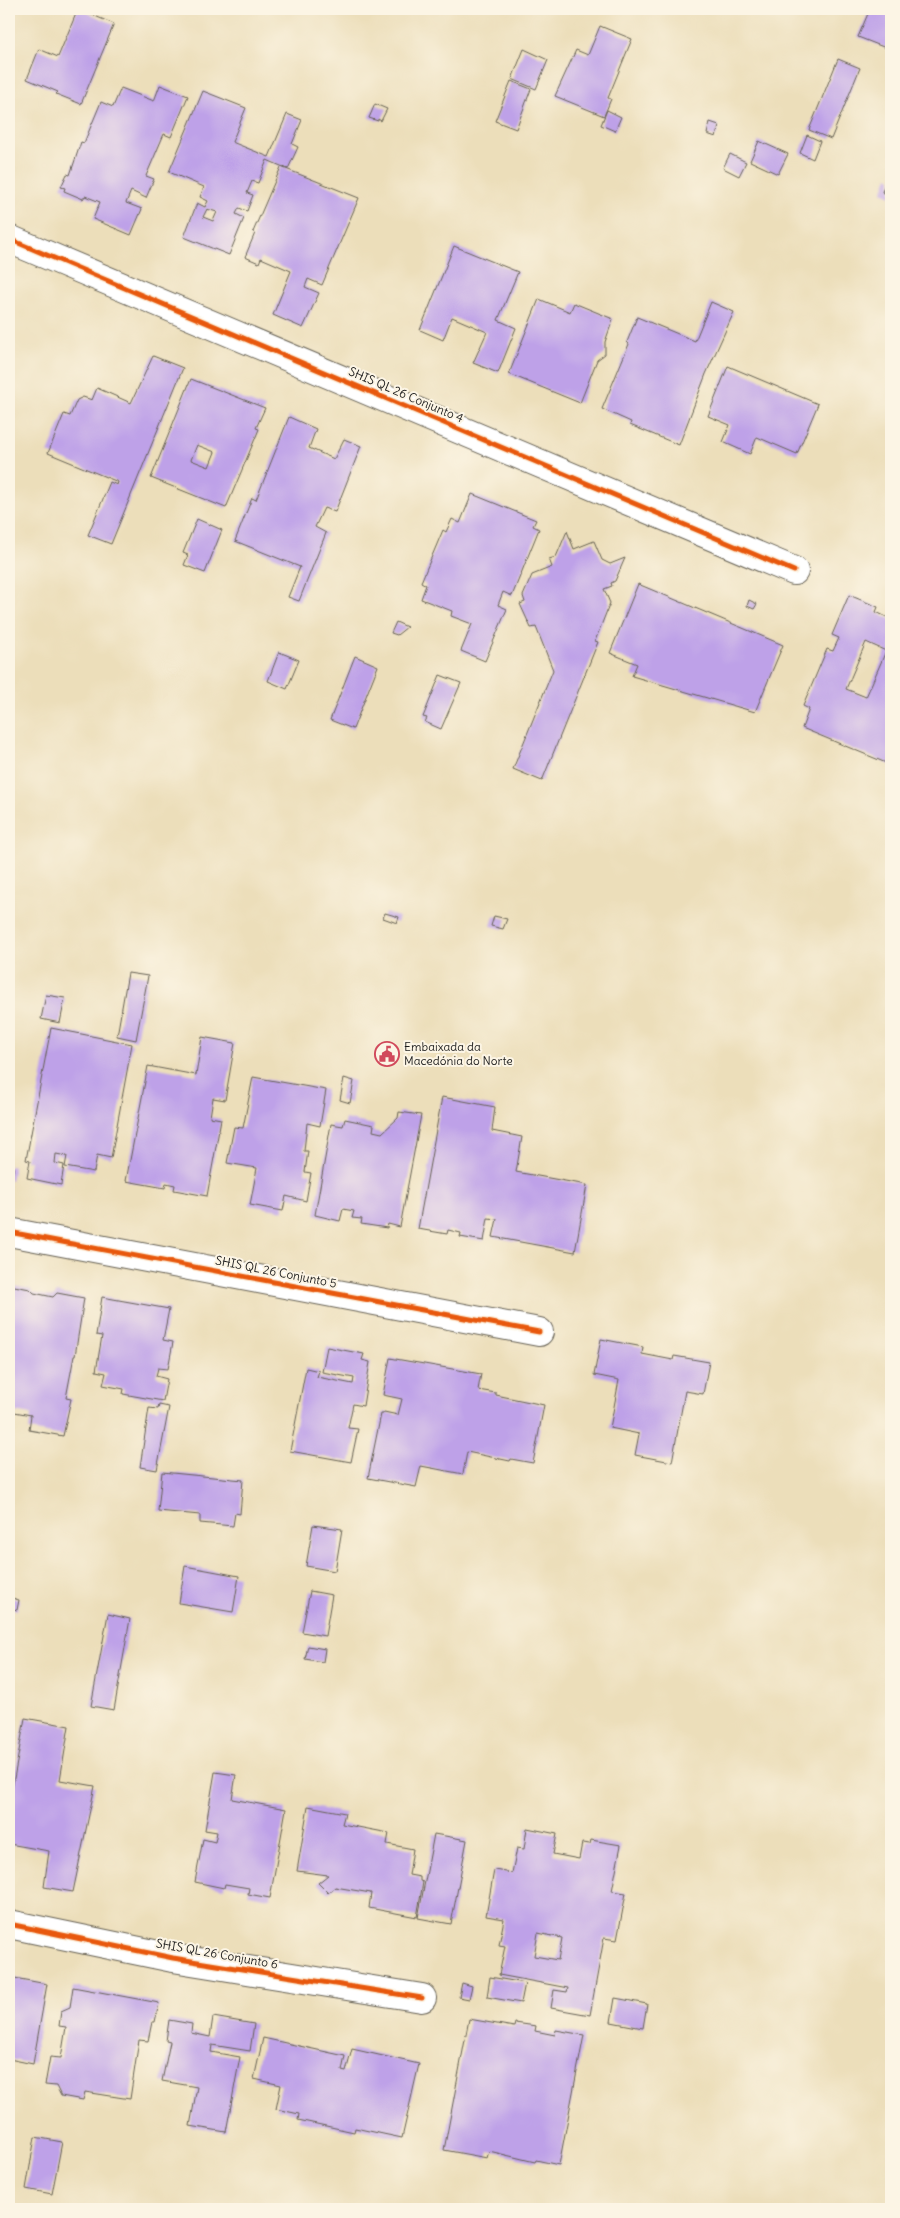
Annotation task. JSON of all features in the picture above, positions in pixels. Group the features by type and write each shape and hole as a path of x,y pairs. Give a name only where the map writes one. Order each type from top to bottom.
{"street":[{"name":"SHIS QL 26 Conjunto 4","path":"9,239 794,571"},
{"name":"SHIS QL 26 Conjunto 5","path":"9,1232 539,1332"},
{"name":"SHIS QL 26 Conjunto 6","path":"9,1924 173,1958 422,1998"}],"building":[{"path":"78,9 114,24 81,104 27,79 39,49 58,57"},
{"path":"870,9 891,9 891,50 858,37"},
{"path":"600,26 632,39 608,98 611,99 604,116 555,96 576,50 588,55"},
{"path":"524,49 548,60 536,89 512,79"},
{"path":"838,59 860,68 831,139 809,130"},
{"path":"511,81 531,89 516,129 495,121"},
{"path":"160,85 188,96 171,137 164,134 146,176 154,179 146,198 131,191 126,203 142,209 131,235 93,219 100,202 85,196 83,199 64,191 65,188 61,187 67,174 70,175 81,142 84,143 101,102 113,107 121,88 154,101"},
{"path":"203,91 246,108 232,142 269,157 287,114 302,120 292,144 298,147 288,169 267,160 258,183 252,181 247,193 253,195 247,211 239,208 236,214 244,218 229,255 184,237 197,203 205,207 208,201 200,197 204,187 169,172","holes":["207,209 217,212 213,221 203,217"]},
{"path":"375,104 387,109 381,121 369,118"},
{"path":"607,110 621,117 615,131 601,125"},
{"path":"710,122 719,125 716,137 707,134"},
{"path":"807,135 820,141 813,159 800,153"},
{"path":"759,141 788,154 778,174 750,161"},
{"path":"730,154 746,162 739,176 723,168"},
{"path":"281,167 359,198 322,285 308,279 305,287 319,293 303,328 273,315 291,271 261,258 259,263 245,257 255,233 253,232"},
{"path":"888,177 891,179 891,196 882,192"},
{"path":"454,246 518,272 498,320 516,328 498,373 473,363 487,332 452,317 443,340 420,330"},
{"path":"539,299 570,312 574,303 613,319 605,342 605,354 597,360 580,403 509,374"},
{"path":"711,302 734,312 706,374 679,445 630,425 631,422 602,409 629,344 627,342 637,317 695,341"},
{"path":"153,356 183,368 111,544 88,535 110,482 117,485 118,482 48,453 64,414 70,416 77,400 83,397 92,400 97,388 131,403"},
{"path":"728,366 818,404 797,454 757,437 750,454 723,442 730,425 708,416"},
{"path":"191,379 265,408 256,428 259,429 226,508 151,478","holes":["197,445 215,452 209,467 191,460"]},
{"path":"289,417 316,429 309,448 334,459 344,439 361,446 335,512 324,508 315,527 326,533 299,601 288,597 300,567 235,541 252,498 256,500"},
{"path":"472,494 536,520 533,526 539,529 512,596 503,592 498,605 507,609 485,661 461,651 472,624 451,616 452,611 421,599 426,585 421,582 443,530 446,532 452,519 460,523"},
{"path":"197,519 222,530 205,573 184,565 188,555 183,553"},
{"path":"567,531 574,549 594,541 602,560 610,564 625,558 615,581 611,583 612,586 604,589 610,603 595,641 598,642 542,781 513,769 553,670 536,627 531,628 520,604 525,602 523,596 532,575 552,567 549,559 556,557"},
{"path":"638,584 783,645 755,712 632,676 637,664 610,653"},
{"path":"849,595 878,607 876,612 891,619 891,765 802,728 809,709 803,706 827,649 833,651 839,638 832,635","holes":["866,642 886,651 866,697 846,689"]},
{"path":"749,600 757,604 754,609 747,606"},
{"path":"396,622 407,627 397,635 391,633"},
{"path":"279,652 299,660 287,689 268,681"},
{"path":"355,656 378,666 353,729 330,720"},
{"path":"440,675 461,683 441,729 425,722 427,718 423,717"},
{"path":"385,913 399,917 397,923 383,918"},
{"path":"494,916 507,919 503,929 491,926"},
{"path":"128,973 148,976 136,1040 117,1036"},
{"path":"46,995 65,998 60,1023 41,1019"},
{"path":"51,1028 132,1044 111,1158 97,1155 94,1172 65,1167 67,1156 56,1154 55,1163 64,1165 61,1185 27,1178 30,1161 26,1160"},
{"path":"202,1037 235,1043 225,1100 213,1098 210,1117 221,1119 207,1196 174,1190 175,1185 166,1183 165,1188 126,1181 148,1066 196,1075"},
{"path":"253,1077 326,1090 320,1126 307,1123 304,1151 308,1151 305,1172 311,1173 306,1201 286,1196 283,1211 250,1205 257,1168 227,1163 234,1127 243,1128"},
{"path":"344,1078 354,1081 350,1103 340,1100"},
{"path":"442,1097 495,1107 492,1131 522,1137 516,1172 587,1185 575,1252 493,1237 497,1219 488,1218 484,1241 460,1237 461,1233 448,1230 447,1234 418,1229"},
{"path":"399,1112 421,1115 400,1227 388,1224 387,1228 361,1224 362,1219 352,1218 354,1211 343,1209 340,1221 315,1215 331,1124 343,1126 345,1119 374,1125 373,1131 382,1133 398,1118"},
{"path":"9,1166 14,1167 11,1180 9,1180"},
{"path":"9,1285 30,1289 34,1293 53,1297 57,1293 84,1298 66,1398 71,1399 63,1436 29,1430 31,1415 9,1411"},
{"path":"102,1297 169,1309 163,1340 173,1342 168,1369 158,1368 156,1376 167,1379 163,1401 123,1394 124,1389 103,1385 106,1373 96,1371 102,1336 96,1335"},
{"path":"601,1339 643,1347 642,1354 673,1360 674,1356 709,1362 703,1394 685,1391 672,1462 635,1455 639,1434 610,1428 619,1380 594,1375"},
{"path":"327,1347 364,1354 362,1360 370,1362 363,1406 353,1404 348,1428 358,1429 351,1462 290,1451 306,1368 319,1371 317,1377 353,1384 354,1378 322,1372"},
{"path":"390,1358 481,1374 478,1390 544,1405 533,1463 511,1459 510,1461 467,1452 463,1474 421,1466 416,1487 368,1478 381,1414 384,1412 398,1415 402,1399 383,1395"},
{"path":"159,1405 169,1407 157,1470 140,1467 149,1408 158,1409"},
{"path":"162,1472 243,1480 240,1514 235,1513 233,1526 200,1523 200,1515 158,1511"},
{"path":"313,1525 342,1529 335,1571 306,1566"},
{"path":"185,1566 239,1576 233,1612 179,1603"},
{"path":"310,1591 332,1595 325,1636 302,1632"},
{"path":"12,1598 19,1600 17,1610 11,1608"},
{"path":"108,1614 130,1619 114,1710 91,1706"},
{"path":"308,1646 325,1649 323,1662 305,1659"},
{"path":"25,1718 69,1726 60,1780 95,1786 73,1892 44,1887 49,1851 9,1844 9,1806"},
{"path":"215,1772 236,1775 232,1799 286,1809 270,1898 248,1894 249,1888 225,1884 224,1888 195,1882 203,1839 215,1842 217,1832 205,1830"},
{"path":"308,1806 345,1813 342,1824 389,1833 387,1844 413,1849 409,1875 420,1877 420,1881 423,1882 417,1917 369,1908 371,1893 335,1887 328,1893 318,1883 328,1875 297,1871"},
{"path":"527,1828 557,1834 553,1854 579,1859 582,1843 590,1844 591,1840 621,1845 612,1891 626,1893 617,1940 604,1938 590,2015 551,2008 554,1990 567,1992 568,1988 499,1975 505,1946 499,1945 504,1919 486,1916 494,1870 512,1873 517,1848 524,1849","holes":["538,1933 562,1938 558,1960 534,1956"]},
{"path":"434,1834 467,1840 451,1924 418,1918"},
{"path":"9,1977 47,1984 33,2064 9,2059"},
{"path":"490,1977 525,1983 521,2003 487,1997"},
{"path":"462,1983 472,1986 469,1999 459,1997"},
{"path":"73,1987 159,2003 148,2041 139,2040 130,2099 85,2092 83,2100 61,2096 56,2086 45,2085 50,2057 61,2058 66,2027 59,2026 61,2011 70,2007"},
{"path":"615,1998 647,2004 643,2028 611,2022"},
{"path":"213,2017 254,2024 250,2051 212,2045 211,2052 240,2057 226,2132 190,2126 197,2087 162,2081 170,2042 166,2041 169,2020 192,2024 191,2033 210,2037"},
{"path":"469,2019 514,2027 515,2023 536,2026 535,2031 555,2035 556,2030 584,2035 559,2165 536,2160 535,2162 489,2151 487,2158 444,2150"},
{"path":"263,2038 345,2056 342,2071 346,2072 352,2049 419,2064 402,2138 355,2128 354,2132 298,2120 299,2114 276,2109 281,2085 254,2079"},
{"path":"35,2137 62,2142 52,2194 26,2189"}],"cycle path":[{"path":"9,239 794,571"},
{"path":"9,1232 539,1332"},
{"path":"9,1924 173,1958 422,1998"}],"place":[{"name":"Embaixada da Macedónia do Norte","path":"387,1054"}]}
